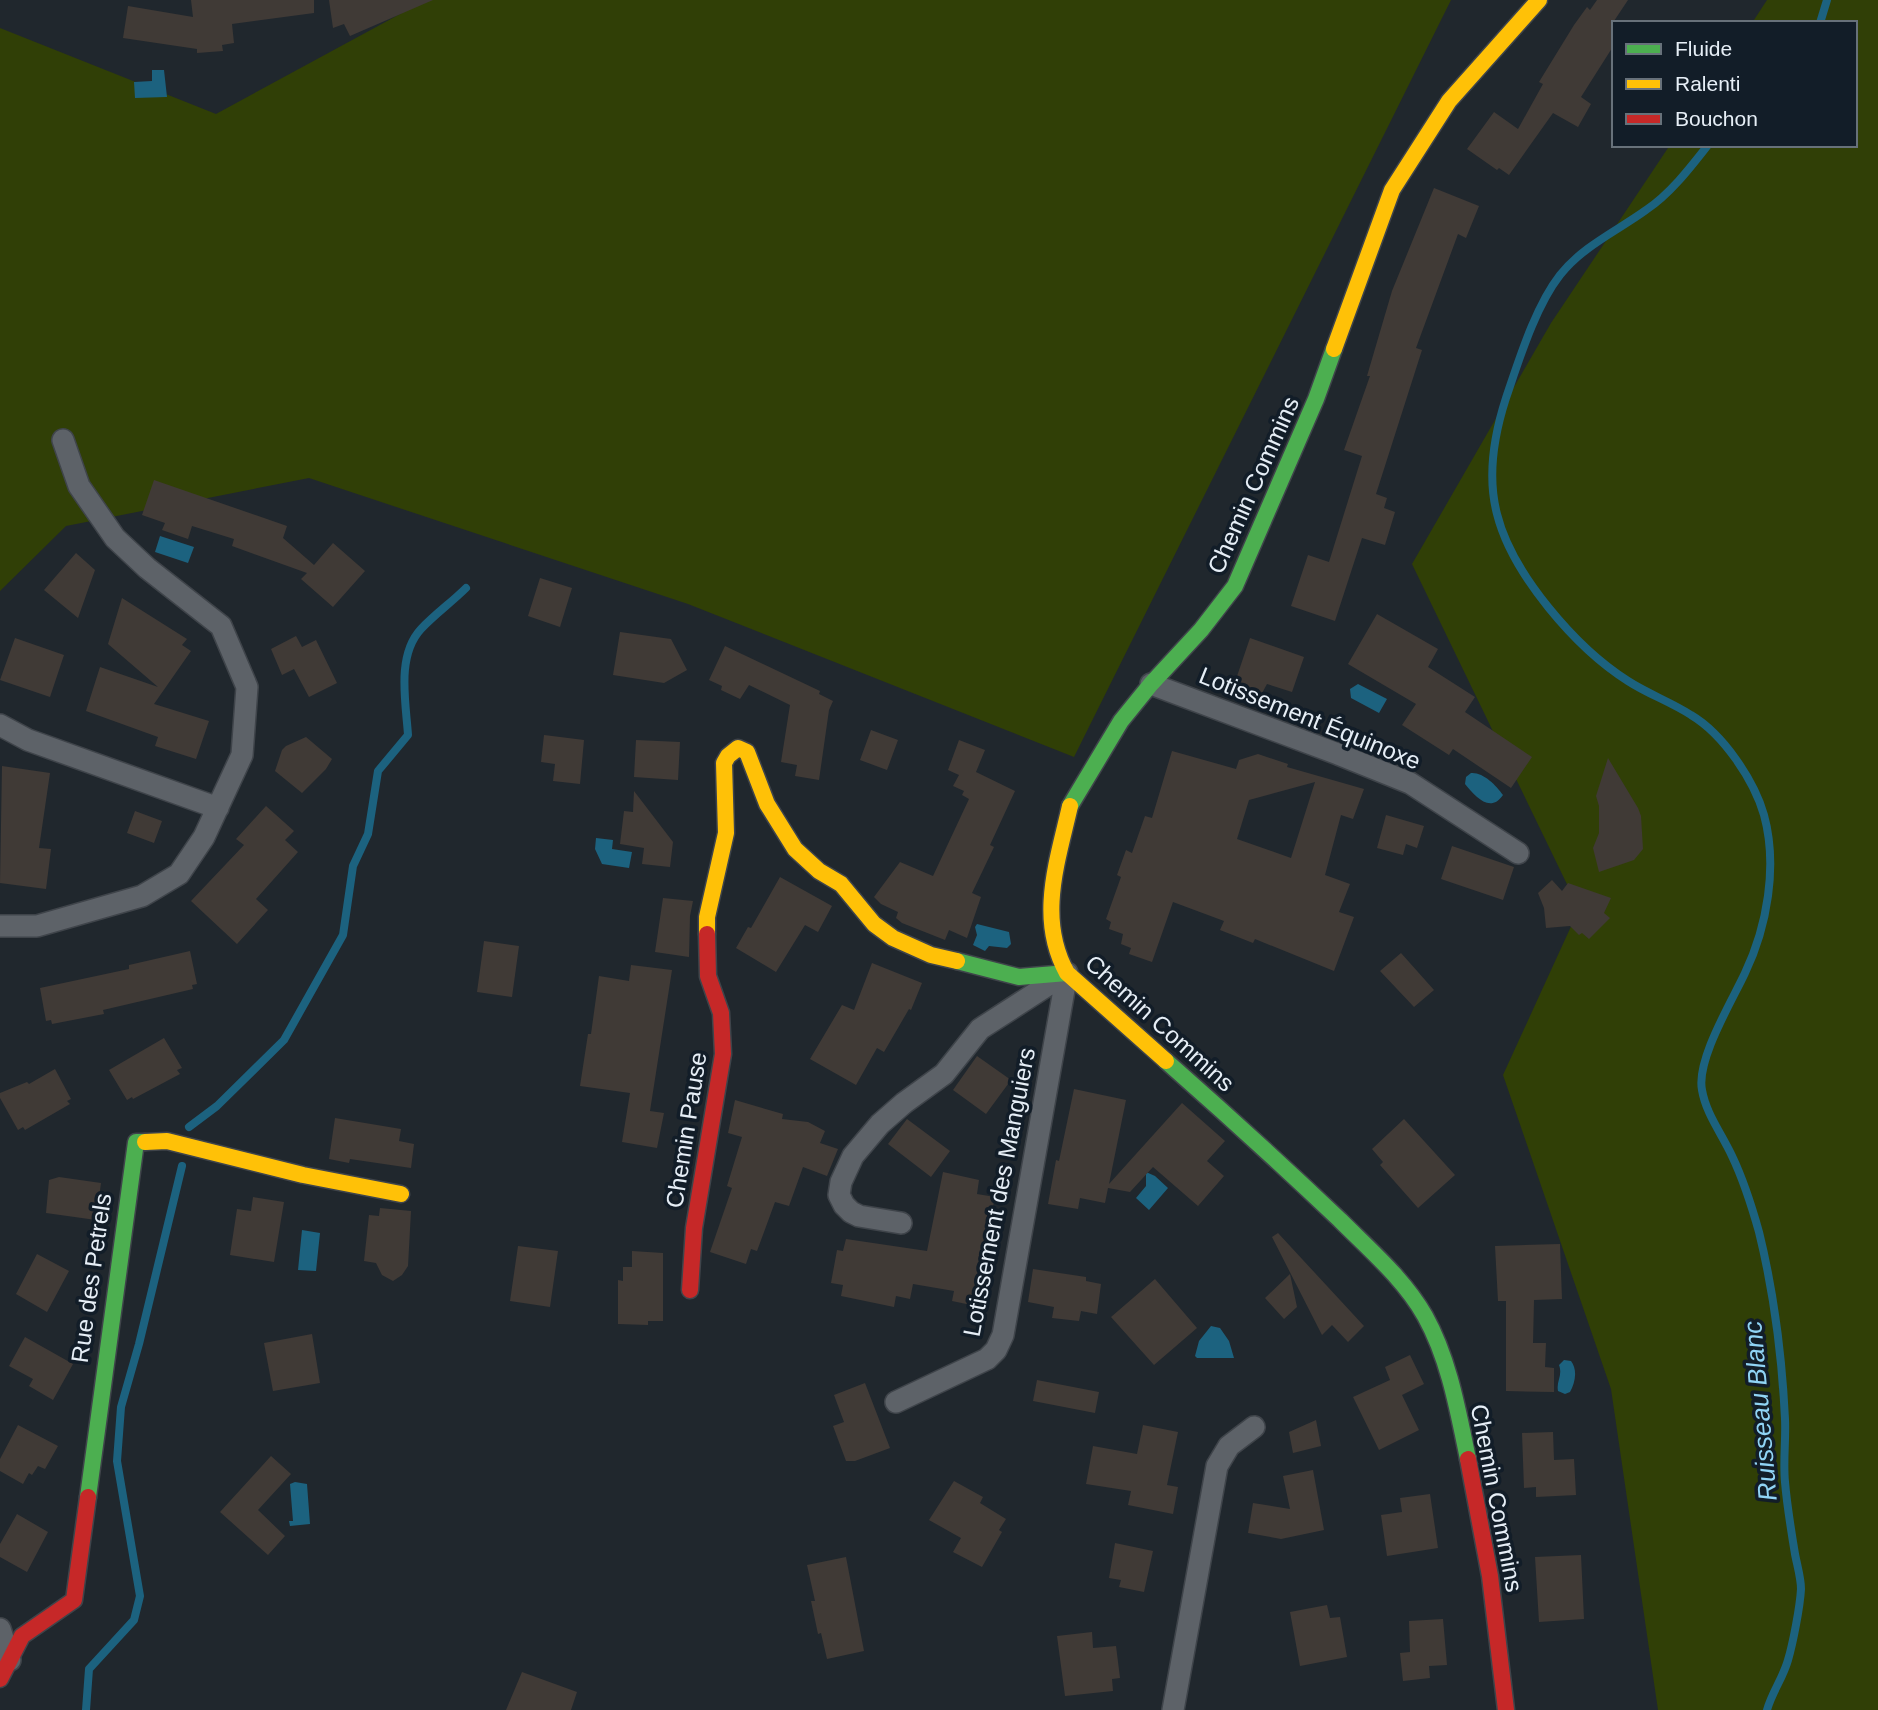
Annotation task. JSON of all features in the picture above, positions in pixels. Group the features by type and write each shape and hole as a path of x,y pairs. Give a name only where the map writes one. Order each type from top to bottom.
{"street":[{"name":"Chemin Commins","path":"1506,1710 1483,1527 1455,1400 1427,1318 1415,1298 1389,1271 1244,1128 1067,973 1057,955 1051,931 1051,902 1071,802 1121,721 1201,630 1235,586 1315,399 1392,190 1449,101 1539,0"},
{"path":"0,926 37,926 142,896 179,874 204,837 242,755 247,687 221,626 147,568 115,538 79,486 63,440"},
{"name":"Lotissement Équinoxe","path":"1151,684 1410,783 1518,853"},
{"path":"0,725 28,740 218,808"},
{"name":"Chemin Pause","path":"690,1290 694,1228 723,1055 721,1013 708,976 706,956 707,917 726,833 723,772 727,756 738,748 747,752 766,804 795,849 819,871 841,884 874,924 894,939 931,955 1019,977 1067,973"},
{"path":"901,1223 859,1216 844,1205 839,1195 841,1182 853,1156 880,1124 944,1074 980,1030 1067,973"},
{"name":"Lotissement des Manguiers","path":"896,1402 987,1359 996,1350 1003,1335 1067,973"},
{"name":"Rue des Petrels","path":"0,1679 22,1636 74,1601 136,1142 167,1141 303,1175 401,1194"},
{"path":"1173,1710 1217,1466 1229,1446 1254,1427"},
{"path":"0,1629 10,1660"}],"green space":[{"path":"426,0 1451,0 1074,757 688,604 309,478 66,526 0,591 0,28 216,114"},
{"path":"1767,0 1878,0 1878,1710 1658,1710 1611,1389 1503,1075 1579,909 1412,564 1551,323 1669,147 1857,147 1857,21 1753,21"}],"water":[{"path":"152,70 164,70 167,97 135,98 134,82 152,81"},
{"path":"160,536 194,547 188,563 155,552"},
{"path":"1358,684 1387,699 1379,713 1351,698 1350,689"},
{"path":"1471,773 1485,777 1503,795 1493,803 1483,801 1465,784 1466,777"},
{"path":"596,838 613,840 612,849 632,852 629,868 602,864 595,849"},
{"path":"977,924 1009,932 1011,944 1007,948 989,946 985,951 973,945"},
{"path":"1146,1172 1168,1188 1149,1210 1136,1198 1146,1186"},
{"path":"302,1230 320,1233 316,1271 298,1270"},
{"path":"1211,1326 1220,1328 1229,1341 1234,1358 1195,1356 1199,1341"},
{"path":"1564,1360 1571,1361 1575,1372 1572,1388 1565,1394 1558,1391 1559,1365"},
{"path":"290,1484 307,1484 310,1524 290,1526 289,1521 293,1521"}],"building":[{"path":"191,0 314,0 314,13 232,24 234,43 222,45 223,51 197,53 197,49 123,38 128,6 193,17"},
{"path":"329,0 433,0 350,36 344,24 333,28"},
{"path":"1597,0 1628,0 1612,21 1612,48 1581,97 1591,104 1578,127 1553,113 1509,175 1467,149 1494,112 1518,129 1543,84 1539,82 1574,25 1587,7 1590,10"},
{"path":"1434,188 1479,206 1466,238 1458,234 1416,348 1422,350 1376,494 1387,498 1384,508 1395,512 1385,545 1362,538 1335,621 1291,606 1308,555 1329,562 1362,456 1344,450 1370,376 1367,376 1392,291"},
{"path":"154,480 287,526 283,538 314,565 333,543 365,571 333,607 301,579 307,573 232,546 234,539 192,526 188,539 162,530 165,523 142,515"},
{"path":"76,553 95,570 78,618 44,590"},
{"path":"540,578 572,588 560,627 528,616"},
{"path":"122,598 187,639 182,645 191,651 154,704 209,721 196,759 155,746 158,737 86,711 100,667 158,687 108,644"},
{"path":"1377,614 1438,649 1428,667 1475,697 1465,712 1532,757 1511,788 1453,749 1449,755 1402,725 1416,704 1348,664"},
{"path":"620,632 671,639 687,670 664,683 613,675"},
{"path":"296,636 302,647 316,640 337,683 309,697 294,669 282,675 271,649"},
{"path":"15,638 64,655 50,697 0,680"},
{"path":"1250,638 1304,657 1292,692 1267,684 1261,695 1234,685"},
{"path":"725,646 820,691 819,694 833,701 829,710 819,780 795,776 797,765 781,762 790,705 749,685 740,699 721,690 722,686 709,680"},
{"path":"871,730 898,740 887,770 860,760"},
{"path":"544,735 584,740 580,784 553,781 555,764 541,762"},
{"path":"306,737 332,759 326,769 302,793 275,771 282,750"},
{"path":"636,740 680,742 678,780 634,777"},
{"path":"959,740 985,750 976,772 1015,791 990,845 994,847 972,893 981,897 967,938 949,930 945,940 902,923 896,918 898,912 881,904 874,897 900,862 933,876 969,799 962,795 964,791 953,786 959,775 948,770"},
{"path":"1172,751 1236,769 1239,760 1258,754 1288,764 1287,767 1364,789 1353,819 1341,815 1325,875 1350,884 1339,912 1354,917 1334,971 1255,939 1253,943 1220,930 1224,921 1173,902 1152,962 1129,954 1131,948 1121,944 1123,934 1109,929 1111,922 1106,919 1121,877 1117,875 1126,850 1132,853 1145,816 1152,818","holes":["1315,782 1291,858 1237,839 1249,800"]},
{"path":"1608,758 1638,808 1643,849 1634,860 1599,872 1593,848 1599,833 1599,806 1596,796"},
{"path":"2,766 50,773 39,848 51,849 46,889 0,883"},
{"path":"634,791 673,842 670,867 642,864 644,848 620,844 624,811 633,812"},
{"path":"266,806 294,831 285,840 298,852 256,899 268,910 237,944 191,901 244,845 236,839"},
{"path":"135,811 162,821 154,843 127,833"},
{"path":"1386,815 1424,826 1417,848 1406,844 1403,855 1377,848"},
{"path":"1452,846 1514,867 1503,900 1441,879"},
{"path":"780,877 832,906 818,932 805,925 776,972 736,948 748,927 751,928"},
{"path":"1552,880 1562,891 1568,883 1611,898 1604,913 1610,918 1589,939 1582,933 1579,935 1570,926 1546,928 1544,908 1538,893"},
{"path":"663,898 693,901 689,957 655,952"},
{"path":"484,941 519,946 512,997 477,992"},
{"path":"190,951 197,984 192,985 193,989 103,1010 104,1014 52,1024 51,1020 46,1021 40,988 129,969 129,965"},
{"path":"1401,953 1434,990 1414,1007 1380,971"},
{"path":"872,963 922,983 911,1010 909,1009 884,1052 877,1048 856,1085 810,1059 842,1005 854,1010"},
{"path":"631,965 672,970 650,1111 664,1113 657,1148 622,1142 630,1093 580,1086 599,976 629,981"},
{"path":"164,1038 182,1068 177,1070 180,1074 127,1100 109,1070"},
{"path":"977,1056 1011,1080 986,1114 953,1090"},
{"path":"55,1069 71,1099 67,1101 70,1104 25,1130 23,1127 18,1130 0,1098 0,1093 27,1082 29,1084"},
{"path":"1074,1089 1126,1100 1109,1184 1182,1103 1225,1141 1207,1161 1224,1176 1198,1206 1153,1167 1130,1192 1108,1188 1105,1203 1080,1198 1078,1209 1048,1204"},
{"path":"735,1100 783,1114 782,1119 808,1122 825,1131 820,1143 838,1149 827,1176 803,1167 789,1206 775,1202 757,1251 751,1249 746,1264 710,1252 732,1188 727,1186 742,1137 728,1133"},
{"path":"335,1118 401,1129 399,1141 414,1144 411,1168 350,1159 349,1163 329,1159"},
{"path":"907,1119 950,1151 931,1177 888,1144"},
{"path":"1404,1119 1455,1175 1418,1208 1380,1165 1383,1162 1372,1149"},
{"path":"943,1172 979,1180 977,1194 995,1197 981,1264 976,1306 952,1301 954,1291 913,1284 910,1299 896,1296 894,1307 841,1296 843,1285 831,1283 837,1250 843,1251 846,1239 927,1251"},
{"path":"59,1177 101,1183 96,1220 46,1213 49,1180"},
{"path":"253,1197 284,1202 274,1262 230,1255 237,1209 251,1211"},
{"path":"380,1208 411,1211 408,1266 402,1275 393,1281 382,1275 376,1263 364,1261 369,1215 379,1216"},
{"path":"1278,1233 1364,1326 1348,1342 1332,1325 1322,1335 1272,1237"},
{"path":"1560,1244 1562,1299 1534,1300 1533,1343 1546,1343 1545,1367 1554,1368 1554,1392 1506,1391 1506,1301 1498,1301 1495,1246"},
{"path":"518,1246 558,1251 550,1307 510,1301"},
{"path":"632,1251 663,1253 663,1321 648,1321 648,1325 618,1324 618,1280 623,1281 623,1267 632,1267"},
{"path":"37,1254 69,1271 47,1312 16,1294"},
{"path":"1033,1269 1086,1277 1086,1281 1101,1284 1097,1314 1081,1311 1079,1321 1052,1318 1054,1307 1028,1302"},
{"path":"1290,1274 1297,1307 1284,1319 1265,1298"},
{"path":"1155,1279 1197,1328 1154,1365 1111,1317"},
{"path":"312,1334 320,1383 273,1391 264,1343"},
{"path":"25,1337 73,1364 53,1400 29,1386 33,1379 9,1366"},
{"path":"1410,1355 1424,1384 1402,1395 1419,1430 1379,1450 1353,1397 1390,1380 1385,1367"},
{"path":"1037,1380 1099,1392 1095,1413 1033,1401"},
{"path":"865,1383 890,1448 855,1461 846,1461 833,1426 844,1422 834,1395"},
{"path":"1316,1420 1321,1446 1293,1453 1289,1432"},
{"path":"18,1425 58,1446 45,1469 38,1466 32,1475 29,1473 23,1484 0,1471 0,1459"},
{"path":"1143,1425 1178,1432 1167,1485 1178,1487 1173,1514 1128,1505 1131,1491 1086,1484 1093,1446 1137,1454"},
{"path":"1553,1432 1554,1460 1574,1459 1576,1495 1536,1497 1536,1487 1524,1488 1522,1433"},
{"path":"271,1456 291,1474 258,1510 285,1536 268,1555 220,1512"},
{"path":"1313,1470 1324,1530 1281,1539 1248,1533 1253,1503 1290,1509 1283,1476"},
{"path":"954,1481 983,1497 980,1503 1006,1519 999,1530 1002,1532 982,1567 953,1552 961,1538 929,1520"},
{"path":"1430,1494 1438,1548 1387,1556 1381,1515 1402,1512 1400,1498"},
{"path":"17,1514 48,1532 27,1572 0,1557 0,1544"},
{"path":"1115,1543 1153,1551 1144,1592 1119,1587 1121,1580 1109,1578"},
{"path":"1581,1555 1584,1619 1539,1622 1535,1557"},
{"path":"846,1557 864,1651 827,1659 821,1633 818,1634 811,1601 815,1601 807,1565"},
{"path":"1327,1605 1330,1618 1340,1617 1347,1657 1300,1666 1290,1612"},
{"path":"1443,1619 1447,1665 1429,1666 1430,1678 1403,1681 1400,1653 1410,1652 1409,1621"},
{"path":"1092,1632 1093,1648 1116,1646 1120,1678 1112,1679 1113,1691 1065,1696 1057,1636"},
{"path":"522,1672 577,1692 571,1710 506,1710"}],"waterway":[{"name":"Ruisseau Blanc","path":"1821,21 1827,0"},
{"name":"Ruisseau Blanc","path":"1706,147 1663,196 1579,256 1551,288 1528,334 1502,412 1495,441 1492,485 1497,514 1516,561 1549,608 1608,667 1636,686 1703,723 1736,759 1753,787 1764,815 1770,855 1764,916 1753,955 1716,1031 1704,1063 1702,1090 1707,1107 1736,1165 1756,1222 1769,1278 1779,1349 1785,1419 1785,1482 1801,1589 1788,1660 1767,1710"},
{"path":"189,1127 217,1106 284,1040 343,935 353,866 368,834 378,771 408,735 404,680 408,652 421,629 466,588"},
{"path":"86,1710 89,1669 134,1620 140,1596 117,1461 121,1407 182,1166"}],"traffic: fast":[{"path":"1070,806 1121,721 1201,630 1235,586 1316,399 1334,349"},
{"path":"957,961 1019,977 1067,973"},
{"path":"1166,1061 1340,1220 1386,1265 1417,1302 1433,1333 1452,1386 1468,1459"},
{"path":"88,1497 136,1142 145,1142"}],"traffic: slow":[{"path":"1334,349 1392,190 1449,101 1539,0"},
{"path":"707,934 707,917 726,833 724,763 738,748 747,752 767,804 795,849 819,871 841,884 874,924 893,938 931,955 957,961"},
{"path":"1070,806 1052,891 1053,932 1058,953 1067,973 1166,1061"},
{"path":"145,1142 167,1141 303,1175 401,1194"}],"traffic: jam":[{"path":"690,1290 694,1228 723,1054 721,1013 708,976 707,934"},
{"path":"1468,1459 1490,1576 1506,1710"},
{"path":"0,1679 22,1636 74,1600 88,1497"}]}
